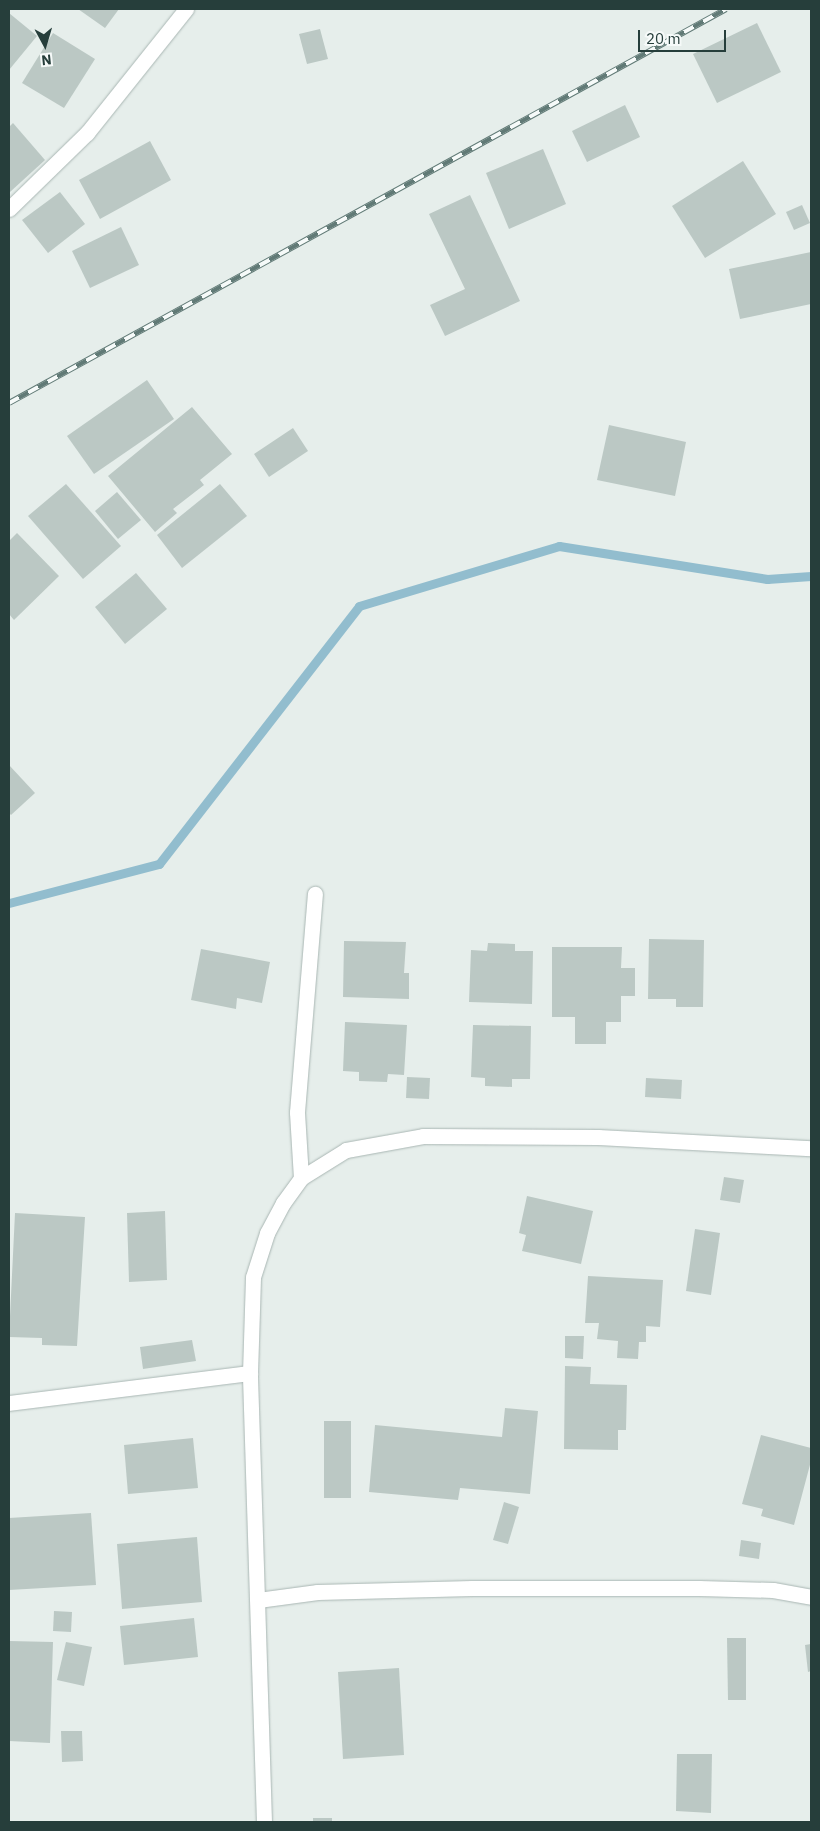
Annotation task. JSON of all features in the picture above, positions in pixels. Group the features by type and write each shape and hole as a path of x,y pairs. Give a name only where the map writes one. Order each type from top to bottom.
{"street":[{"path":"9,209 88,133 186,9"},
{"path":"301,1178 297,1112 315,894"},
{"path":"264,1822 250,1372 253,1277 268,1233 283,1203 301,1178 346,1150 423,1136 598,1137 811,1148"},
{"path":"9,1403 250,1372"},
{"path":"258,1600 317,1592 472,1588 699,1588 773,1590 811,1597"}],"building":[{"path":"78,9 119,9 105,28"},
{"path":"9,13 37,36 9,70"},
{"path":"757,23 781,72 717,103 693,54"},
{"path":"320,29 328,59 307,64 299,34"},
{"path":"53,33 95,59 64,108 22,83"},
{"path":"625,105 640,137 587,162 572,131"},
{"path":"13,123 45,160 10,192 9,127"},
{"path":"150,141 171,180 100,219 79,180"},
{"path":"543,149 566,204 509,229 486,173"},
{"path":"743,161 776,214 705,258 672,206"},
{"path":"60,192 85,224 48,253 22,220"},
{"path":"470,195 520,301 445,336 430,305 465,289 429,214"},
{"path":"802,205 810,223 794,230 786,212"},
{"path":"121,227 139,265 90,288 72,251"},
{"path":"811,252 811,304 740,319 729,269"},
{"path":"147,380 174,419 94,474 67,436"},
{"path":"192,407 232,454 200,480 204,485 173,509 177,513 155,532 108,476"},
{"path":"609,425 686,442 675,496 597,480"},
{"path":"293,428 308,451 269,477 254,454"},
{"path":"66,484 121,546 83,579 28,516"},
{"path":"220,484 247,516 182,568 157,535"},
{"path":"117,492 141,520 118,539 95,511"},
{"path":"17,533 59,576 14,620 9,614 9,541"},
{"path":"136,573 167,609 125,644 95,607"},
{"path":"9,765 35,793 11,815 9,813"},
{"path":"649,939 704,940 703,1007 676,1007 676,999 648,999"},
{"path":"344,941 406,942 404,973 409,973 409,999 343,997"},
{"path":"488,943 515,944 515,951 533,951 532,1004 469,1002 471,950 487,951"},
{"path":"552,947 622,947 621,968 635,968 635,996 621,996 621,1022 606,1022 606,1044 575,1044 575,1017 552,1017"},
{"path":"201,949 270,962 262,1003 237,998 236,1009 191,1000"},
{"path":"345,1022 407,1025 404,1075 388,1074 387,1082 359,1081 359,1072 343,1071"},
{"path":"473,1025 531,1026 530,1079 512,1079 512,1087 485,1086 485,1078 471,1077"},
{"path":"407,1077 430,1078 429,1099 406,1098"},
{"path":"646,1078 682,1080 681,1099 645,1097"},
{"path":"724,1177 744,1180 740,1203 720,1200"},
{"path":"527,1196 593,1211 581,1264 522,1251 526,1235 519,1233"},
{"path":"165,1211 167,1280 129,1282 127,1213"},
{"path":"15,1213 85,1217 77,1346 42,1345 42,1338 9,1337"},
{"path":"695,1229 720,1233 711,1295 686,1291"},
{"path":"588,1276 663,1280 660,1327 646,1326 646,1342 639,1342 638,1359 617,1358 618,1341 597,1339 599,1323 585,1323"},
{"path":"565,1336 584,1336 583,1359 565,1358"},
{"path":"192,1340 196,1361 143,1369 140,1347"},
{"path":"565,1366 591,1367 590,1384 627,1385 626,1430 618,1430 618,1450 564,1449"},
{"path":"505,1408 538,1411 530,1494 460,1488 458,1500 369,1492 375,1425 502,1437"},
{"path":"324,1421 351,1421 351,1498 324,1498"},
{"path":"761,1435 811,1448 811,1461 794,1525 761,1516 763,1509 742,1504"},
{"path":"193,1438 198,1488 128,1494 124,1445"},
{"path":"504,1502 519,1507 508,1544 493,1540"},
{"path":"91,1513 96,1585 9,1590 9,1518"},
{"path":"197,1537 202,1602 122,1609 117,1544"},
{"path":"741,1540 761,1543 759,1559 739,1556"},
{"path":"54,1611 72,1612 71,1632 53,1631"},
{"path":"194,1618 198,1657 124,1665 120,1626"},
{"path":"727,1638 746,1638 746,1700 728,1700"},
{"path":"9,1641 53,1642 50,1743 9,1741"},
{"path":"66,1642 92,1647 84,1686 57,1680"},
{"path":"811,1644 811,1671 808,1672 805,1645"},
{"path":"399,1668 404,1755 343,1759 338,1672"},
{"path":"61,1731 82,1731 83,1761 62,1762"},
{"path":"677,1754 712,1754 711,1813 676,1811"},
{"path":"313,1818 332,1818 332,1822 313,1822"}],"waterway":[{"path":"9,903 159,864 359,606 559,546 767,579 811,576"}],"railway":[{"path":"9,403 726,9"}]}
